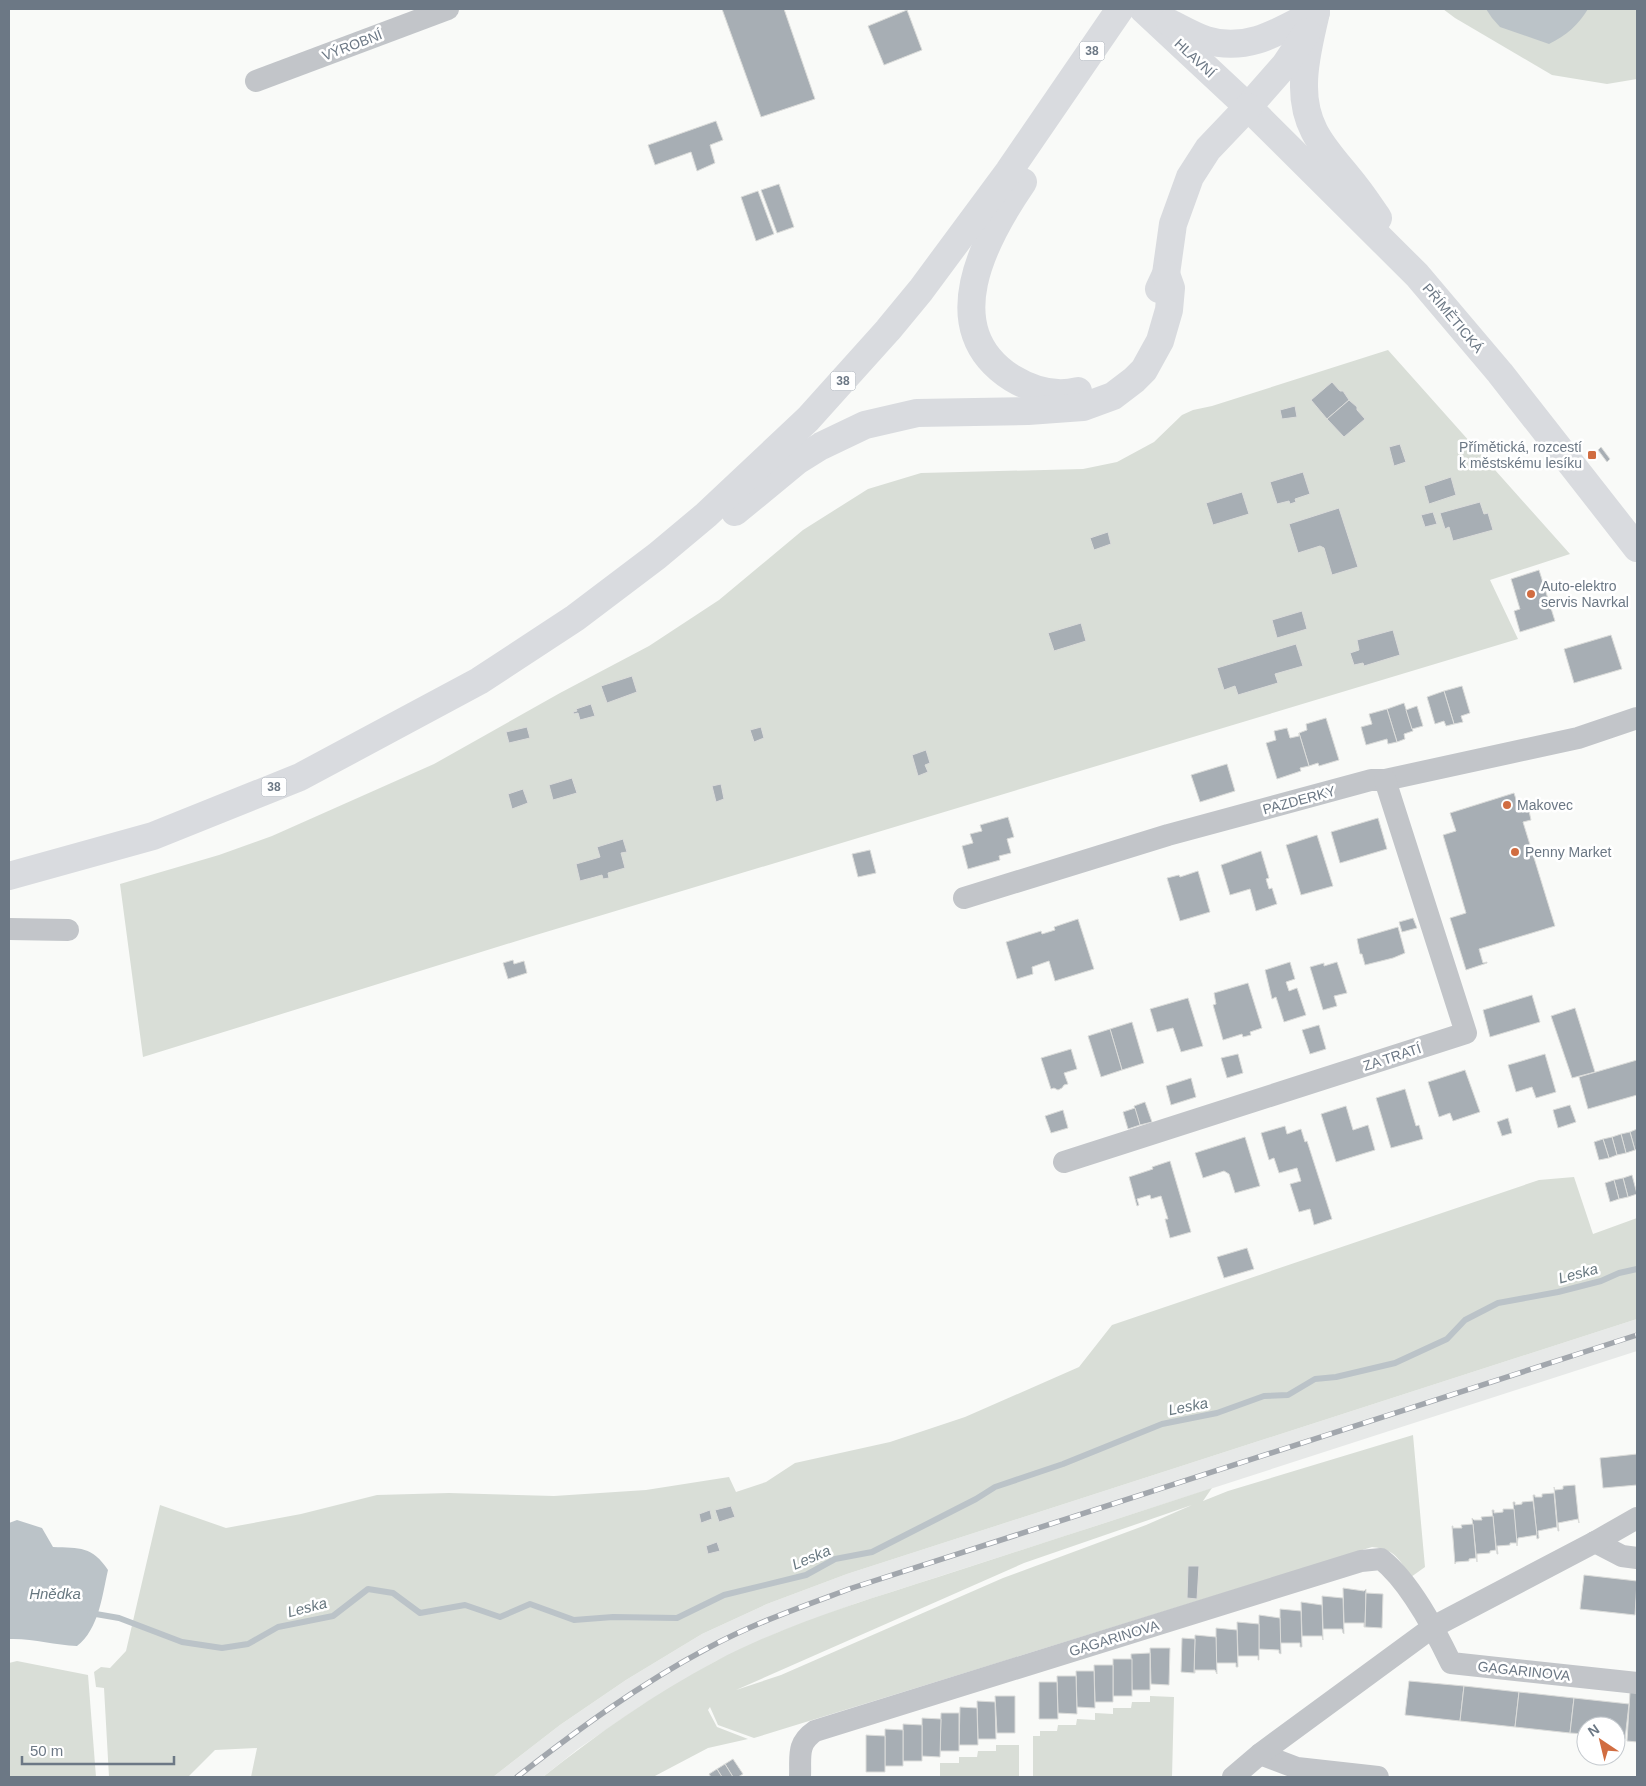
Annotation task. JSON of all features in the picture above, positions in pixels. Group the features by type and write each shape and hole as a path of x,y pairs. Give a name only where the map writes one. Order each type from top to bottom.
{"main road":[{"path":"1136,9 1203,39 1231,44 1246,43 1269,36 1316,10"},
{"name":"38","path":"9,876 152,836 300,777 479,681 575,618 657,556 706,515 808,419 876,344 921,290 1010,171 1062,95 1136,9"},
{"name":"HLAVNÍ","path":"1136,9 1248,107"},
{"path":"1062,95 1063,123 1004,210 991,234 973,284 971,302 974,327 981,345 1000,370 1029,388 1044,392 1071,393 1100,385 1115,376 1131,361 1144,343 1156,296 1166,274 1173,224 1190,177 1208,150 1248,107 1305,38 1316,10"},
{"path":"1316,10 1304,84 1308,114 1314,130 1321,145 1356,187 1417,275"},
{"name":"PŘÍMĚTICKÁ","path":"1248,107 1417,275 1500,373 1637,548"},
{"path":"575,618 653,580 797,462 821,446 865,425 917,413 1028,411 1084,406 1112,396 1144,370 1160,341 1169,310 1170,288 1166,274"}],"street":[{"name":"VÝROBNÍ","path":"256,81 448,9"},
{"name":"PAZDERKY","path":"964,898 1168,835 1370,780 1385,780 1578,738 1637,718"},
{"name":"ZA TRATÍ","path":"1064,1162 1466,1034 1385,780"},
{"path":"9,929 68,930"},
{"path":"1232,1777 1260,1754 1433,1627 1637,1518"},
{"path":"1594,1542 1622,1556 1637,1558"},
{"name":"GAGARINOVA","path":"800,1777 800,1748 807,1736 815,1731 1361,1561 1381,1559 1394,1569 1433,1627 1451,1663 1637,1683"},
{"path":"1260,1754 1297,1768 1378,1777"}],"shaded area":[{"path":"1443,9 1637,9 1637,79 1607,84 1552,75"},
{"path":"1388,350 1570,554 1490,580 1518,639 536,935 143,1057 120,884 219,855 272,836 434,764 560,693 649,646 719,600 803,530 868,489 921,473 1083,469 1117,462 1154,442 1182,415 1193,410 1212,406"},
{"path":"1574,1177 1593,1234 1637,1218 1637,1319 847,1574 767,1604 702,1634 626,1680 560,1725 493,1777 251,1777 257,1748 215,1750 188,1777 109,1777 104,1688 96,1687 94,1672 101,1667 110,1668 126,1651 160,1505 226,1528 301,1514 377,1495 449,1493 554,1496 646,1490 729,1477 736,1492 766,1482 795,1463 890,1442 965,1417 1079,1367 1112,1325 1539,1180"},
{"path":"1637,1319 1637,1351 857,1603 779,1632 716,1661 642,1705 578,1749 543,1777 493,1777 560,1725 626,1680 702,1634 767,1604 847,1574"},
{"path":"1413,1435 1425,1567 1411,1577 1396,1556 1386,1550 1372,1547 754,1738 718,1725 710,1707 708,1710 717,1727 748,1739 708,1748 653,1777 543,1777 605,1730 670,1687 716,1661 797,1624 853,1604 1212,1488 1203,1501 1228,1491","holes":["1192,1505 1146,1525 1003,1578 781,1675 736,1690 1024,1563"]},
{"path":"17,1661 88,1675 96,1777 9,1777 9,1663"},
{"path":"1150,1696 1174,1697 1172,1777 1033,1777 1033,1736 1040,1736 1040,1731 1057,1731 1058,1725 1076,1725 1077,1719 1095,1720 1095,1713 1113,1714 1113,1708 1131,1708 1132,1702 1150,1702"},
{"path":"996,1745 1019,1745 1019,1777 940,1777 940,1763 959,1763 959,1757 977,1757 978,1751 996,1751"}],"water":[{"path":"1486,9 1588,9 1572,29 1549,44 1500,27"},
{"name":"Hnědka","path":"17,1520 42,1528 53,1547 78,1548 91,1552 108,1570 95,1621 90,1631 77,1646 9,1639 9,1523"}],"building":[{"path":"722,9 784,9 815,99 761,117"},
{"path":"907,10 922,50 884,65 868,26"},
{"path":"716,121 723,140 710,145 715,163 697,171 691,152 655,165 648,145"},
{"path":"779,184 794,227 777,233 761,190"},
{"path":"758,191 774,234 756,241 741,197"},
{"path":"1332,382 1340,391 1343,391 1349,400 1327,419 1311,400"},
{"path":"1349,400 1357,407 1357,410 1365,419 1344,437 1327,419"},
{"path":"1295,406 1297,417 1282,419 1280,410"},
{"path":"1400,444 1406,462 1394,466 1389,447"},
{"path":"1601,447 1610,459 1607,462 1598,450"},
{"path":"1303,472 1310,494 1295,499 1296,502 1290,504 1289,501 1277,504 1270,482"},
{"path":"1451,477 1456,495 1429,504 1424,486"},
{"path":"1242,492 1249,514 1213,525 1206,503"},
{"path":"1480,502 1484,514 1488,513 1493,530 1453,541 1449,527 1445,529 1440,513"},
{"path":"1339,508 1358,567 1332,575 1324,548 1320,546 1298,553 1289,524"},
{"path":"1433,512 1437,524 1425,527 1421,515"},
{"path":"1108,532 1111,544 1094,550 1090,538"},
{"name":"Auto-elektro servis Navrkal","path":"1539,570 1555,621 1520,632 1514,611 1520,609 1511,579"},
{"path":"1302,611 1307,629 1277,638 1272,620"},
{"path":"1081,623 1086,641 1054,651 1048,633"},
{"path":"1393,630 1400,655 1364,666 1363,663 1354,665 1350,653 1359,650 1357,640"},
{"path":"1611,635 1622,669 1574,683 1564,649"},
{"path":"1296,644 1303,666 1275,674 1278,683 1238,695 1235,686 1224,690 1217,668"},
{"path":"632,676 637,692 607,703 601,686"},
{"path":"1462,686 1470,713 1461,716 1463,722 1454,724 1444,691"},
{"path":"1444,691 1454,724 1446,726 1444,721 1435,724 1427,697"},
{"path":"1404,703 1413,731 1404,734 1405,739 1397,742 1387,709"},
{"path":"591,704 595,716 580,720 578,713 574,714 573,712 577,711 576,709"},
{"path":"1417,706 1423,726 1412,729 1406,710"},
{"path":"1387,709 1397,742 1388,744 1387,739 1366,745 1361,727 1372,724 1369,714"},
{"path":"1326,718 1339,760 1319,766 1318,763 1309,766 1299,733 1307,730 1306,724"},
{"path":"527,727 530,738 509,743 506,732"},
{"path":"761,727 764,738 754,742 750,730"},
{"path":"1287,728 1290,738 1299,736 1299,733 1309,766 1300,768 1301,771 1277,779 1266,743 1276,740 1274,731"},
{"path":"926,750 930,763 925,765 928,772 918,776 912,755"},
{"path":"1227,764 1235,791 1200,802 1191,775"},
{"path":"572,778 577,793 553,800 549,785"},
{"path":"721,784 724,799 716,802 712,786"},
{"path":"523,789 528,803 512,809 508,794"},
{"path":"1514,793 1520,812 1535,807 1535,809 1529,811 1531,820 1523,822 1555,926 1479,949 1483,963 1487,963 1466,970 1450,918 1466,913 1443,835 1456,831 1450,813"},
{"path":"1008,817 1014,837 1007,839 1011,853 999,856 1000,860 968,869 962,846 973,843 970,834 982,831 980,825"},
{"path":"1378,818 1387,849 1340,863 1331,832"},
{"path":"1317,835 1333,886 1301,895 1286,845"},
{"path":"623,839 627,852 621,853 625,868 608,873 609,878 603,879 602,875 580,881 576,864 600,857 597,847"},
{"path":"870,850 876,873 858,877 852,854"},
{"path":"1261,851 1269,878 1266,879 1269,889 1272,888 1277,904 1256,911 1250,889 1230,895 1221,865"},
{"path":"1198,871 1210,912 1180,921 1167,878 1179,875 1180,877"},
{"path":"1413,918 1417,928 1402,932 1399,922"},
{"path":"1078,919 1094,969 1055,981 1049,961 1032,967 1033,974 1017,979 1006,942 1041,931 1042,934 1055,930 1054,927"},
{"path":"1398,927 1405,953 1365,965 1362,954 1360,954 1357,939"},
{"path":"513,960 514,964 524,961 527,973 508,979 503,963"},
{"path":"1290,962 1295,979 1286,982 1289,991 1297,988 1306,1015 1284,1022 1276,997 1272,999 1265,970"},
{"path":"1337,962 1347,993 1334,996 1337,1006 1323,1010 1310,967 1324,963 1324,966"},
{"path":"1248,983 1262,1028 1250,1032 1251,1035 1243,1037 1242,1034 1223,1040 1213,1005 1216,1004 1214,993"},
{"path":"1532,995 1540,1022 1490,1037 1483,1010"},
{"path":"1188,998 1203,1046 1181,1052 1173,1028 1157,1032 1150,1009"},
{"path":"1575,1008 1595,1072 1572,1078 1551,1016"},
{"path":"1132,1022 1144,1063 1122,1070 1110,1029"},
{"path":"1319,1025 1326,1049 1310,1054 1302,1030"},
{"path":"1110,1029 1122,1070 1101,1077 1088,1036"},
{"path":"1071,1049 1077,1069 1064,1073 1068,1084 1058,1090 1051,1089 1041,1058"},
{"path":"1238,1054 1243,1073 1227,1078 1221,1058"},
{"path":"1545,1054 1556,1092 1536,1098 1532,1087 1516,1092 1508,1065"},
{"path":"1637,1060 1637,1095 1588,1109 1579,1077"},
{"path":"1465,1070 1480,1112 1453,1121 1450,1113 1439,1117 1428,1082"},
{"path":"1191,1078 1196,1097 1171,1105 1166,1086"},
{"path":"1405,1089 1416,1126 1419,1125 1423,1139 1391,1148 1376,1098"},
{"path":"1145,1102 1152,1122 1140,1125 1134,1106"},
{"path":"1570,1105 1576,1122 1558,1128 1553,1110"},
{"path":"1346,1106 1353,1130 1368,1125 1375,1150 1336,1162 1321,1114"},
{"path":"1135,1108 1140,1125 1128,1129 1123,1112"},
{"path":"1063,1110 1068,1128 1051,1133 1045,1116"},
{"path":"1508,1118 1512,1133 1502,1136 1497,1122"},
{"path":"1285,1126 1287,1134 1301,1129 1305,1142 1307,1141 1332,1219 1314,1225 1310,1209 1299,1212 1290,1184 1301,1181 1297,1168 1279,1173 1274,1158 1269,1160 1261,1133"},
{"path":"1637,1129 1637,1149 1635,1150 1630,1132"},
{"path":"1630,1132 1635,1150 1626,1153 1621,1134"},
{"path":"1621,1134 1626,1153 1617,1155 1612,1137"},
{"path":"1245,1137 1260,1186 1235,1193 1229,1174 1224,1171 1203,1178 1195,1153"},
{"path":"1612,1137 1617,1155 1609,1158 1603,1139"},
{"path":"1603,1139 1609,1158 1599,1160 1594,1142"},
{"path":"1170,1161 1191,1232 1170,1238 1165,1219 1168,1219 1161,1196 1151,1199 1150,1195 1137,1199 1139,1205 1137,1206 1129,1177"},
{"path":"1632,1175 1637,1194 1628,1197 1623,1178"},
{"path":"1623,1178 1628,1197 1619,1199 1614,1180"},
{"path":"1614,1180 1619,1199 1610,1202 1605,1183"},
{"path":"1247,1248 1254,1269 1224,1278 1217,1257"},
{"path":"1637,1454 1637,1485 1603,1488 1600,1458"},
{"path":"1575,1485 1579,1523 1578,1519 1558,1523 1558,1531 1554,1487 1555,1490 1563,1489 1563,1486"},
{"path":"1554,1493 1557,1527 1538,1531 1539,1538 1537,1539 1533,1495 1535,1497 1542,1497 1542,1494"},
{"path":"1533,1501 1537,1535 1518,1538 1517,1546 1513,1502 1515,1502 1515,1505"},
{"path":"731,1506 735,1517 719,1522 715,1510"},
{"path":"1503,1509 1514,1509 1517,1543 1497,1546 1497,1554 1492,1510 1494,1510 1494,1513 1503,1512"},
{"path":"710,1510 712,1519 701,1523 699,1514"},
{"path":"1493,1516 1496,1550 1490,1551 1490,1553 1477,1554 1477,1562 1472,1518 1474,1520 1482,1520 1481,1517"},
{"path":"1473,1524 1476,1558 1469,1559 1469,1561 1456,1562 1455,1564 1452,1526 1453,1528 1462,1528 1461,1525"},
{"path":"717,1542 720,1551 708,1554 706,1546"},
{"path":"1188,1566 1199,1566 1197,1599 1187,1598"},
{"path":"1584,1575 1637,1581 1635,1615 1580,1609"},
{"path":"1343,1588 1364,1591 1366,1589 1365,1627 1364,1623 1344,1623"},
{"path":"1366,1593 1383,1594 1382,1628 1365,1627"},
{"path":"1322,1596 1343,1598 1344,1634 1342,1629 1323,1629"},
{"path":"1301,1602 1322,1605 1323,1640 1322,1636 1302,1636"},
{"path":"1280,1609 1301,1611 1302,1647 1300,1647 1300,1643 1280,1643"},
{"path":"1259,1615 1280,1618 1281,1654 1279,1650 1259,1649"},
{"path":"1237,1622 1259,1624 1259,1660 1258,1656 1238,1656"},
{"path":"1216,1628 1237,1630 1238,1667 1236,1667 1236,1663 1216,1663"},
{"path":"1195,1635 1216,1637 1217,1674 1215,1670 1195,1670 1194,1673"},
{"path":"1182,1638 1195,1639 1194,1673 1181,1672"},
{"path":"1150,1648 1170,1648 1169,1685 1151,1684"},
{"path":"1150,1653 1150,1690 1132,1690 1131,1654"},
{"path":"1113,1659 1132,1659 1132,1696 1113,1696"},
{"path":"1094,1665 1113,1665 1113,1702 1095,1702"},
{"path":"1076,1671 1094,1671 1095,1708 1077,1707"},
{"path":"1057,1676 1076,1676 1077,1714 1058,1713"},
{"path":"1409,1681 1464,1686 1460,1721 1405,1715"},
{"path":"1039,1682 1057,1682 1058,1719 1039,1719"},
{"path":"1464,1686 1519,1692 1515,1727 1460,1721"},
{"path":"1519,1692 1574,1698 1570,1733 1515,1727"},
{"path":"1630,1692 1637,1693 1637,1742 1627,1741"},
{"path":"995,1696 1015,1696 1015,1733 997,1733"},
{"path":"1574,1698 1629,1704 1626,1730 1626,1716 1576,1716 1576,1733 1570,1733"},
{"path":"977,1701 995,1702 996,1739 978,1739"},
{"path":"960,1707 977,1708 978,1745 959,1745"},
{"path":"941,1713 959,1713 959,1751 940,1751"},
{"path":"922,1718 941,1719 940,1757 922,1756"},
{"path":"903,1724 922,1725 922,1761 903,1761"},
{"path":"885,1729 903,1730 903,1766 885,1766"},
{"path":"866,1735 885,1736 885,1772 866,1772"},
{"path":"733,1759 743,1774 738,1777 733,1777 725,1764"},
{"path":"725,1764 733,1777 722,1777 717,1769"},
{"path":"717,1769 722,1777 711,1777 709,1774"}],"waterway":[{"name":"Leska","path":"90,1613 119,1618 182,1642 222,1648 248,1644 278,1627 333,1616 368,1589 393,1593 420,1613 465,1605 500,1617 530,1604 574,1620 613,1617 677,1618 724,1595 806,1575 835,1559 872,1552 976,1499 995,1487 1063,1464 1162,1424 1217,1413 1264,1396 1288,1395 1315,1379 1336,1377 1395,1363 1447,1339 1465,1320 1498,1303 1558,1292 1637,1269"}],"railway":[{"path":"517,1777 586,1725 658,1677 725,1639 779,1615 852,1588 1637,1335"}],"place":[{"name":"Přímětická, rozcestí k městskému lesíku","path":"1592,455"},
{"name":"Auto-elektro servis Navrkal","path":"1531,594"},
{"name":"Makovec","path":"1507,805"},
{"name":"Penny Market","path":"1515,852"}]}
